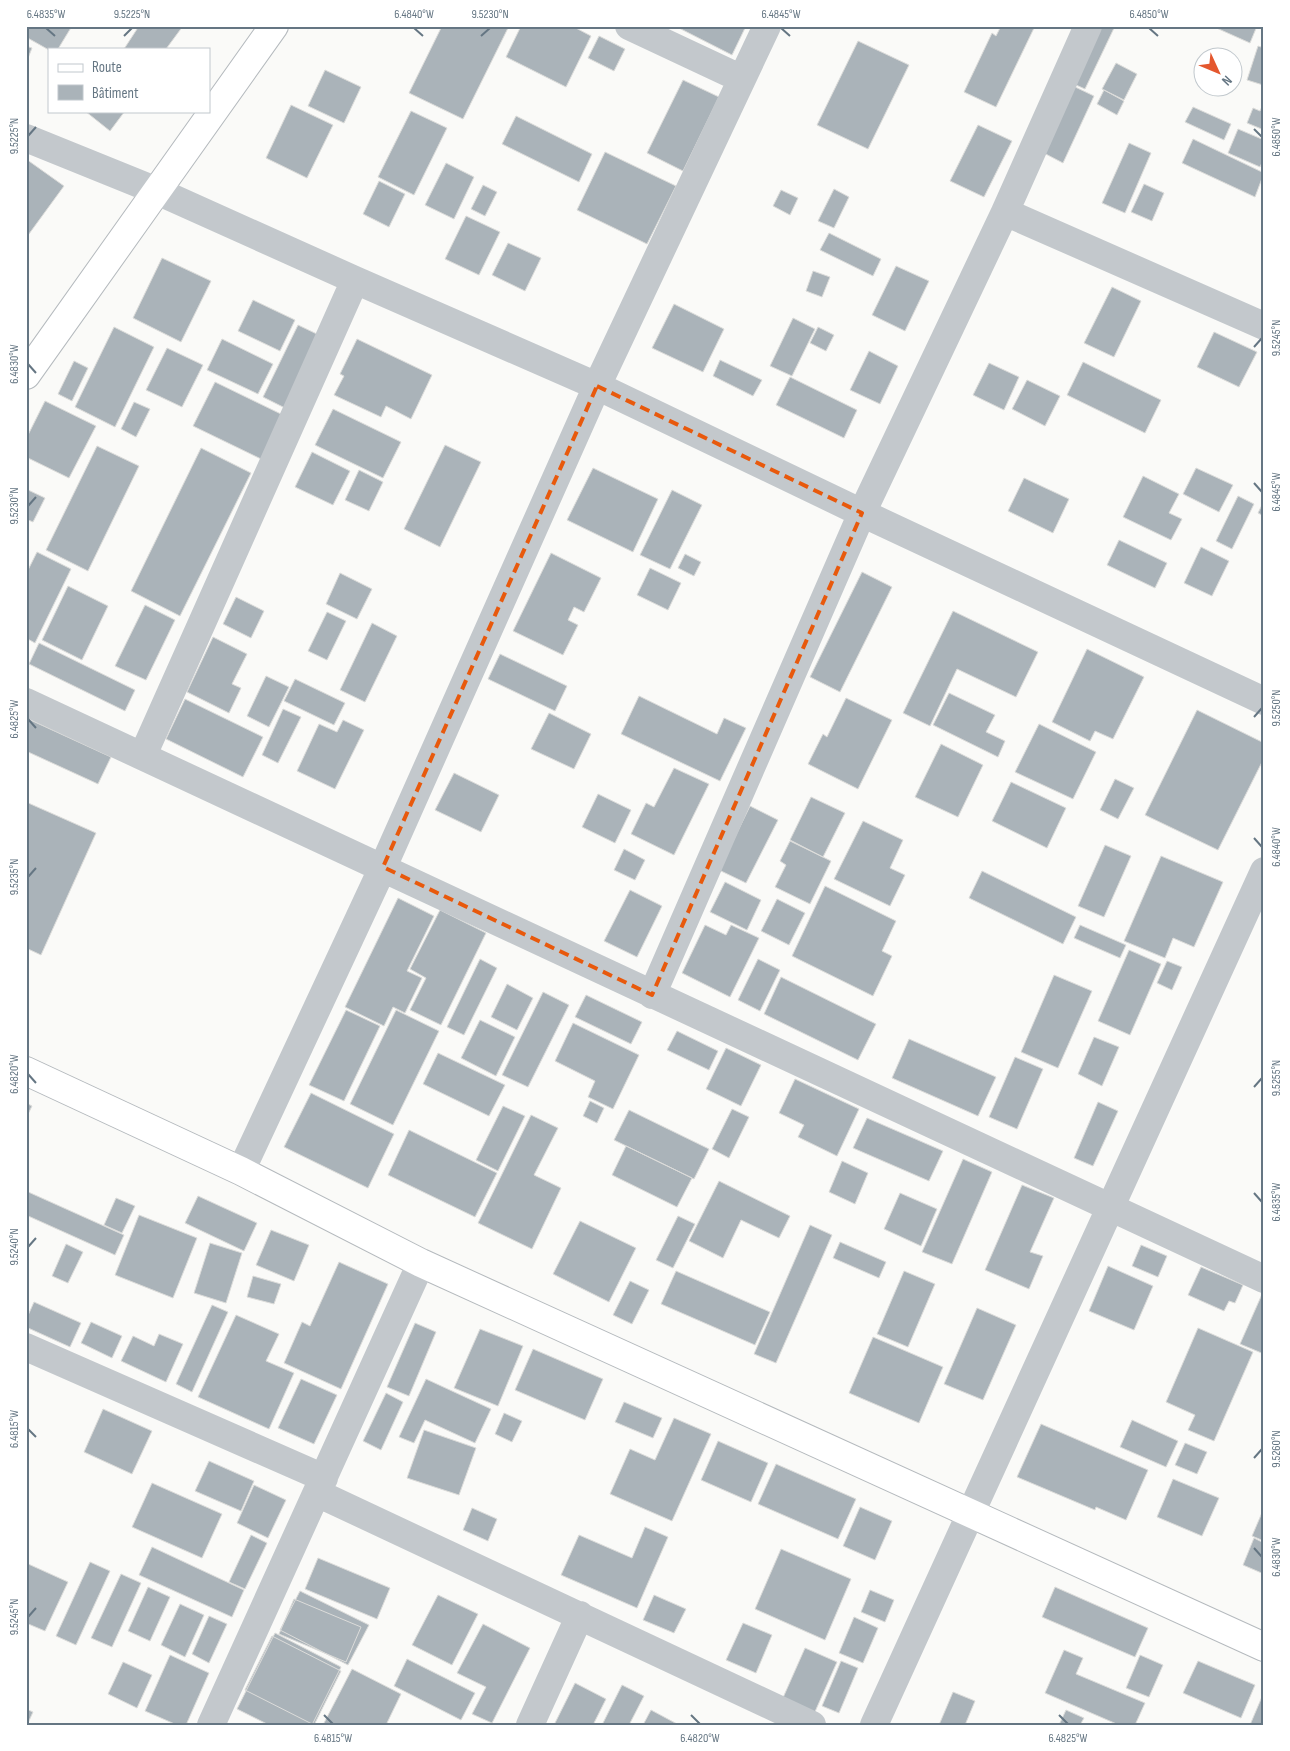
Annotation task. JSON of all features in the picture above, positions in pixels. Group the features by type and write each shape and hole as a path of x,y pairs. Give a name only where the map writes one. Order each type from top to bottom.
{"main road":[{"path":"26,375 274,26"},
{"path":"26,1070 241,1171 421,1263 1264,1647"}],"street":[{"path":"629,26 742,79"},
{"path":"241,1171 383,867 597,386 767,26"},
{"path":"652,995 862,513 1005,212 1088,26"},
{"path":"26,138 157,191 354,280 597,386 862,513 1264,701"},
{"path":"1005,212 1264,326"},
{"path":"143,755 354,280"},
{"path":"26,702 383,867 1110,1209 1264,1279"},
{"path":"874,1725 1264,871"},
{"path":"211,1725 421,1263"},
{"path":"26,1347 320,1485 580,1615 812,1725"},
{"path":"530,1725 580,1615"}],"highlighted area":[{"path":"597,386 862,513 652,995 383,867"}],"building":[{"path":"26,26 72,26 59,48 48,49 26,37"},
{"path":"139,26 183,26 167,48 125,48"},
{"path":"442,26 509,26 463,119 409,93"},
{"path":"521,26 572,26 591,36 566,87 506,57"},
{"path":"675,26 746,26 732,55"},
{"path":"1001,26 1035,26 996,107 964,92 992,33 996,36"},
{"path":"1090,26 1115,26 1085,89 1065,80"},
{"path":"1212,26 1257,26 1250,43"},
{"path":"599,36 625,49 614,71 588,58"},
{"path":"858,41 909,65 868,149 817,125"},
{"path":"26,46 32,48 26,63"},
{"path":"1258,46 1264,48 1263,85 1247,80"},
{"path":"1116,63 1137,74 1124,100 1102,89"},
{"path":"325,70 361,87 344,123 308,106"},
{"path":"683,80 719,97 683,171 647,153"},
{"path":"1071,85 1094,96 1063,163 1040,151"},
{"path":"1104,90 1124,101 1117,115 1097,104"},
{"path":"1264,102 1264,130 1247,123 1253,108 1260,111"},
{"path":"291,105 333,125 307,178 266,158"},
{"path":"1193,107 1231,124 1224,140 1185,122"},
{"path":"411,111 447,128 414,195 378,177"},
{"path":"86,112 124,112 110,131"},
{"path":"516,116 592,154 579,182 502,144"},
{"path":"978,125 1012,141 984,197 950,181"},
{"path":"1238,129 1264,140 1264,158 1260,167 1228,153"},
{"path":"1193,139 1264,173 1255,197 1182,163"},
{"path":"1129,143 1151,153 1125,213 1102,203"},
{"path":"605,152 676,186 647,244 577,210"},
{"path":"26,159 64,186 26,238"},
{"path":"446,163 474,177 454,219 425,205"},
{"path":"379,181 405,194 389,227 363,214"},
{"path":"1144,184 1164,193 1152,221 1131,212"},
{"path":"483,185 497,192 485,216 471,209"},
{"path":"834,189 849,197 834,228 818,221"},
{"path":"781,190 798,198 790,215 773,206"},
{"path":"466,216 500,232 479,275 445,259"},
{"path":"829,233 881,259 873,276 820,250"},
{"path":"508,243 541,258 525,291 492,275"},
{"path":"162,258 211,281 181,342 133,318"},
{"path":"896,266 929,281 905,331 872,315"},
{"path":"813,271 830,277 822,297 806,291"},
{"path":"1112,287 1141,301 1114,357 1084,343"},
{"path":"253,300 295,320 280,351 238,331"},
{"path":"674,304 724,329 703,372 652,348"},
{"path":"793,318 815,329 792,376 770,366"},
{"path":"298,325 321,336 285,408 263,397"},
{"path":"114,327 154,347 115,427 75,407"},
{"path":"818,327 834,335 826,351 810,343"},
{"path":"1214,332 1257,352 1239,387 1197,367"},
{"path":"222,339 273,364 258,394 207,370"},
{"path":"357,339 432,375 411,419 386,406 381,417 334,395 344,376 340,374"},
{"path":"167,348 203,365 182,407 146,390"},
{"path":"869,351 898,366 880,404 850,390"},
{"path":"720,360 762,380 753,396 713,376"},
{"path":"74,361 88,368 72,401 58,394"},
{"path":"1083,362 1161,400 1145,433 1067,395"},
{"path":"989,363 1019,377 1004,410 973,395"},
{"path":"790,377 857,410 844,438 776,405"},
{"path":"1027,380 1060,396 1045,426 1012,409"},
{"path":"215,382 283,415 261,459 193,426"},
{"path":"45,401 96,426 69,478 26,457 26,439"},
{"path":"134,402 150,409 136,437 121,429"},
{"path":"333,409 401,442 383,478 315,445"},
{"path":"445,445 481,462 440,547 404,529"},
{"path":"97,446 139,466 88,571 46,550"},
{"path":"201,448 251,473 180,616 131,591"},
{"path":"312,452 350,471 333,505 295,487"},
{"path":"593,468 658,499 633,552 567,520"},
{"path":"1196,468 1233,485 1219,512 1183,494"},
{"path":"359,470 383,482 369,511 345,500"},
{"path":"1143,476 1179,494 1169,513 1182,519 1171,540 1123,517"},
{"path":"1024,478 1069,499 1053,533 1008,511"},
{"path":"26,489 45,498 33,522 26,519"},
{"path":"672,490 702,505 670,569 640,555"},
{"path":"1238,496 1254,504 1232,549 1216,541"},
{"path":"1264,501 1264,516 1258,513"},
{"path":"1119,540 1167,563 1155,588 1107,565"},
{"path":"1201,547 1229,561 1212,596 1184,583"},
{"path":"37,552 71,569 35,643 26,638 26,574"},
{"path":"551,553 601,578 584,612 574,607 568,620 578,625 563,655 513,631"},
{"path":"685,554 701,562 694,576 678,568"},
{"path":"650,568 681,583 668,610 637,595"},
{"path":"862,572 892,587 840,692 810,677"},
{"path":"340,573 372,589 357,619 326,604"},
{"path":"68,586 108,606 82,660 42,640"},
{"path":"236,597 264,611 251,638 223,624"},
{"path":"145,605 175,620 146,680 115,666"},
{"path":"953,611 1038,652 1016,697 957,669 930,726 903,713"},
{"path":"327,612 346,621 327,660 308,651"},
{"path":"372,623 397,636 365,702 340,690"},
{"path":"213,637 247,654 232,684 241,688 229,713 187,692"},
{"path":"39,643 135,690 125,711 29,664"},
{"path":"1087,649 1144,677 1113,739 1095,731 1090,741 1052,722"},
{"path":"500,654 567,686 555,711 488,679"},
{"path":"266,676 289,687 269,727 247,716"},
{"path":"295,679 345,703 334,725 284,701"},
{"path":"949,693 995,715 986,732 1005,741 998,757 933,725"},
{"path":"639,696 717,734 724,718 746,728 720,781 621,734"},
{"path":"846,698 892,720 858,789 808,764 823,734 827,737"},
{"path":"185,699 263,737 243,777 166,739"},
{"path":"283,709 301,717 278,763 262,755"},
{"path":"1197,710 1264,743 1264,758 1218,850 1145,815"},
{"path":"549,713 591,734 574,769 531,749"},
{"path":"26,718 111,757 98,784 26,751"},
{"path":"343,720 364,730 335,789 297,771 319,724 337,732"},
{"path":"1039,724 1096,752 1073,799 1015,772"},
{"path":"941,744 983,765 958,817 915,797"},
{"path":"674,768 709,784 674,855 631,834 646,803 654,807"},
{"path":"454,773 499,795 481,832 435,810"},
{"path":"1115,779 1134,788 1118,819 1100,810"},
{"path":"1011,782 1066,808 1047,848 992,821"},
{"path":"598,794 631,810 615,843 582,827"},
{"path":"811,797 845,813 823,857 790,840"},
{"path":"26,802 96,833 41,955 26,948"},
{"path":"750,806 778,820 746,883 719,870"},
{"path":"863,821 903,840 890,868 905,875 890,906 834,879"},
{"path":"790,841 831,861 810,904 775,887 786,865 780,861"},
{"path":"1105,845 1131,856 1104,917 1078,906"},
{"path":"624,849 645,860 635,880 614,870"},
{"path":"1161,856 1223,882 1194,947 1173,938 1165,958 1124,941"},
{"path":"982,871 1076,917 1063,944 969,898"},
{"path":"725,882 761,900 747,930 710,912"},
{"path":"825,886 896,921 882,951 892,956 873,996 792,956"},
{"path":"630,890 662,906 637,957 604,941"},
{"path":"398,898 434,916 407,971 422,978 405,1013 393,1007 384,1026 345,1007"},
{"path":"777,899 805,913 789,945 761,931"},
{"path":"440,910 486,933 441,1025 410,1010 426,978 410,969"},
{"path":"705,925 726,935 731,925 759,938 730,997 682,973"},
{"path":"1080,925 1126,945 1120,958 1074,938"},
{"path":"1129,950 1161,964 1130,1035 1098,1021"},
{"path":"480,959 497,968 464,1035 447,1027"},
{"path":"758,959 780,970 760,1011 738,1000"},
{"path":"1167,961 1182,967 1172,990 1157,983"},
{"path":"1054,975 1092,991 1058,1068 1021,1052"},
{"path":"781,977 876,1024 858,1060 764,1014"},
{"path":"507,984 533,998 517,1030 491,1017"},
{"path":"543,992 569,1005 528,1087 502,1075"},
{"path":"586,995 642,1022 631,1044 575,1017"},
{"path":"346,1010 380,1026 344,1101 309,1085"},
{"path":"396,1010 439,1031 393,1125 350,1104"},
{"path":"480,1020 515,1037 496,1076 461,1058"},
{"path":"573,1023 639,1055 613,1109 588,1097 595,1081 555,1061"},
{"path":"677,1031 718,1051 709,1070 667,1050"},
{"path":"1094,1037 1119,1047 1102,1086 1078,1074"},
{"path":"909,1039 996,1077 978,1116 892,1078"},
{"path":"726,1048 761,1065 741,1106 706,1089"},
{"path":"438,1053 505,1085 489,1116 423,1084"},
{"path":"1015,1057 1043,1069 1017,1129 989,1117"},
{"path":"795,1079 859,1109 837,1156 798,1137 804,1125 779,1113"},
{"path":"311,1093 394,1134 368,1188 284,1147"},
{"path":"590,1101 604,1108 597,1123 583,1116"},
{"path":"1098,1102 1118,1111 1093,1166 1074,1158"},
{"path":"26,1103 32,1106 26,1118"},
{"path":"503,1106 525,1116 498,1171 476,1160"},
{"path":"732,1109 749,1117 729,1158 712,1149"},
{"path":"629,1110 709,1149 694,1179 614,1140"},
{"path":"531,1115 558,1128 534,1175 561,1188 532,1249 478,1223"},
{"path":"867,1118 943,1151 929,1181 853,1148"},
{"path":"409,1130 497,1173 475,1217 388,1175"},
{"path":"626,1146 692,1178 677,1207 612,1175"},
{"path":"963,1159 992,1172 952,1264 922,1252"},
{"path":"842,1161 868,1173 855,1204 829,1192"},
{"path":"719,1181 790,1216 779,1238 741,1220 723,1258 689,1241"},
{"path":"1022,1185 1054,1198 1030,1252 1043,1256 1029,1289 985,1270"},
{"path":"26,1191 124,1235 115,1255 26,1215"},
{"path":"900,1193 937,1209 921,1246 884,1229"},
{"path":"198,1196 257,1223 244,1251 185,1223"},
{"path":"116,1198 135,1206 122,1233 104,1225"},
{"path":"139,1215 197,1238 173,1298 115,1275"},
{"path":"678,1216 695,1224 673,1268 656,1260"},
{"path":"580,1221 636,1248 609,1302 553,1274"},
{"path":"810,1225 832,1235 776,1363 754,1354"},
{"path":"271,1230 309,1245 294,1281 256,1265"},
{"path":"840,1242 886,1262 879,1278 833,1258"},
{"path":"210,1243 242,1253 226,1303 194,1293"},
{"path":"66,1244 83,1252 68,1283 52,1276"},
{"path":"1141,1245 1167,1256 1158,1277 1132,1266"},
{"path":"339,1262 388,1284 341,1389 284,1363 302,1322 310,1326"},
{"path":"1108,1266 1153,1286 1134,1330 1089,1311"},
{"path":"1201,1267 1243,1285 1235,1303 1229,1301 1224,1311 1188,1295"},
{"path":"676,1271 770,1312 755,1345 661,1304"},
{"path":"904,1271 935,1284 908,1347 877,1334"},
{"path":"253,1276 281,1284 274,1304 247,1297"},
{"path":"630,1281 649,1290 632,1324 613,1315"},
{"path":"1264,1293 1264,1354 1240,1344"},
{"path":"34,1302 81,1323 70,1347 26,1327 26,1320"},
{"path":"212,1305 228,1312 192,1392 176,1384"},
{"path":"977,1308 1016,1325 983,1400 944,1384"},
{"path":"236,1315 279,1334 266,1361 294,1373 269,1429 198,1397"},
{"path":"91,1322 122,1336 112,1358 81,1343"},
{"path":"415,1323 436,1332 409,1396 387,1387"},
{"path":"1198,1328 1253,1352 1214,1441 1188,1430 1195,1415 1166,1402"},
{"path":"480,1329 523,1346 498,1406 454,1388"},
{"path":"159,1334 183,1344 166,1382 121,1361 133,1336 154,1346"},
{"path":"873,1337 943,1367 919,1423 849,1393"},
{"path":"533,1349 603,1379 585,1420 515,1390"},
{"path":"301,1379 337,1395 314,1444 278,1428"},
{"path":"426,1379 491,1409 475,1443 425,1420 414,1443 399,1437"},
{"path":"386,1393 403,1402 381,1450 363,1441"},
{"path":"624,1402 662,1418 653,1438 615,1422"},
{"path":"103,1409 152,1431 132,1474 84,1452"},
{"path":"504,1413 522,1421 512,1442 495,1434"},
{"path":"674,1418 711,1434 672,1521 610,1494 630,1449 655,1460"},
{"path":"1132,1420 1178,1441 1166,1467 1120,1447"},
{"path":"1041,1424 1148,1470 1126,1520 1096,1507 1095,1510 1017,1477"},
{"path":"424,1430 476,1448 459,1495 407,1478"},
{"path":"718,1441 768,1463 751,1502 701,1480"},
{"path":"1185,1443 1207,1452 1197,1474 1175,1465"},
{"path":"209,1461 254,1481 241,1511 195,1491"},
{"path":"776,1464 856,1499 838,1539 758,1504"},
{"path":"1173,1479 1219,1498 1202,1536 1157,1517"},
{"path":"152,1483 222,1514 202,1558 132,1527"},
{"path":"254,1485 286,1500 268,1538 237,1523"},
{"path":"860,1507 892,1521 875,1560 843,1546"},
{"path":"472,1508 497,1519 488,1541 463,1530"},
{"path":"1264,1508 1264,1541 1252,1536"},
{"path":"645,1527 668,1537 637,1608 561,1575 579,1535 632,1558"},
{"path":"251,1535 267,1543 245,1589 229,1582"},
{"path":"1254,1538 1264,1543 1264,1574 1243,1565"},
{"path":"152,1547 244,1590 232,1617 139,1575"},
{"path":"781,1549 851,1579 825,1640 755,1609"},
{"path":"318,1558 390,1588 377,1619 305,1589"},
{"path":"90,1562 110,1571 76,1645 56,1636"},
{"path":"26,1563 68,1582 45,1631 26,1623"},
{"path":"121,1574 141,1583 112,1647 91,1638"},
{"path":"148,1587 170,1597 150,1641 128,1631"},
{"path":"1055,1587 1148,1628 1135,1657 1042,1617"},
{"path":"870,1590 894,1600 885,1622 861,1612"},
{"path":"300,1591 369,1625 348,1665 280,1630"},
{"path":"438,1595 478,1614 452,1665 412,1645"},
{"path":"654,1595 686,1609 674,1633 643,1620"},
{"path":"294,1599 361,1627 346,1662 279,1634"},
{"path":"180,1604 204,1615 185,1657 161,1645"},
{"path":"209,1616 227,1624 209,1663 192,1654"},
{"path":"854,1617 878,1628 863,1663 839,1653"},
{"path":"743,1623 772,1635 756,1673 726,1660"},
{"path":"483,1624 530,1648 492,1723 472,1714 486,1687 457,1673"},
{"path":"275,1633 341,1667 312,1725 269,1725 237,1709"},
{"path":"272,1636 341,1671 314,1725 245,1690"},
{"path":"805,1648 837,1662 814,1714 782,1700"},
{"path":"1064,1650 1083,1658 1076,1674 1145,1703 1135,1725 1119,1725 1045,1693"},
{"path":"170,1655 209,1673 186,1725 177,1725 145,1711"},
{"path":"1140,1655 1163,1665 1149,1697 1126,1688"},
{"path":"407,1659 475,1693 461,1720 394,1686"},
{"path":"841,1661 858,1668 839,1713 822,1706"},
{"path":"1198,1661 1255,1685 1241,1718 1183,1693"},
{"path":"123,1662 152,1675 137,1708 108,1694"},
{"path":"352,1669 401,1694 386,1725 323,1725"},
{"path":"575,1683 606,1699 593,1725 554,1725"},
{"path":"622,1685 644,1696 629,1725 602,1725"},
{"path":"953,1692 975,1701 965,1725 939,1725"},
{"path":"1264,1692 1264,1725 1250,1725"},
{"path":"26,1709 33,1712 27,1725 26,1725"},
{"path":"651,1710 679,1725 643,1725"},
{"path":"1066,1710 1084,1718 1080,1725 1059,1725"}]}
